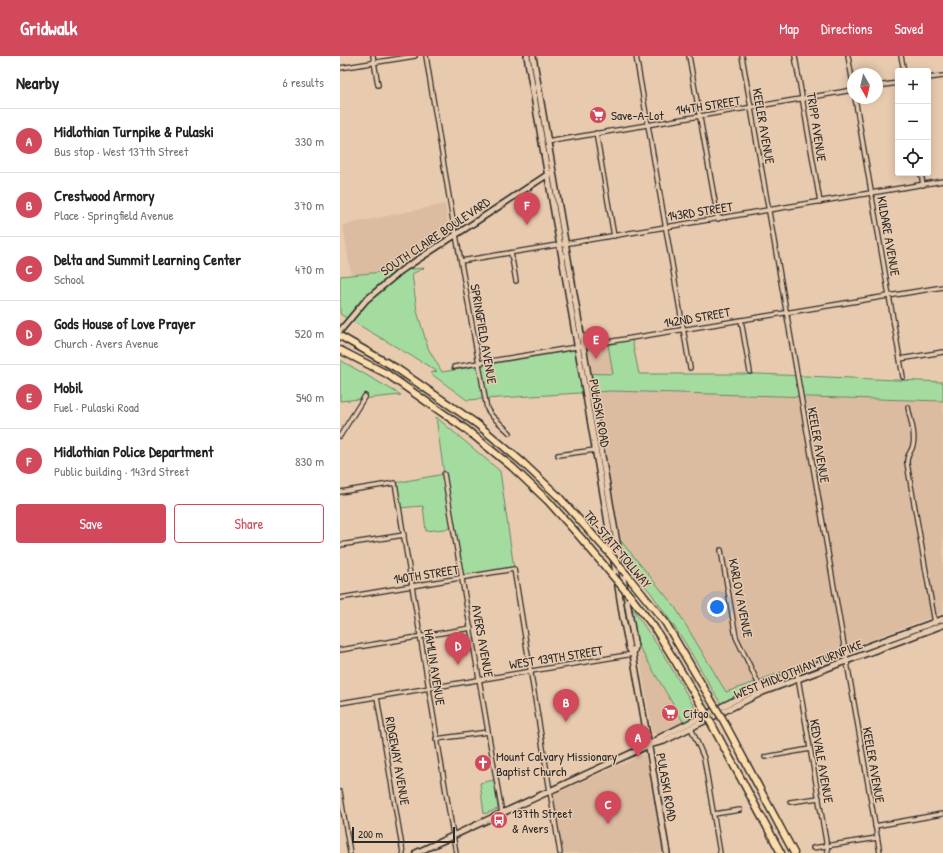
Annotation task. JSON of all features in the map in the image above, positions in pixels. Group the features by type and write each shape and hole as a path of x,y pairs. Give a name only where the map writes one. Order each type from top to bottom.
{"highway":[{"name":"TRI-STATE TOLLWAY","path":"340,336 396,368 477,424 522,462 558,496 610,554 665,622 722,718 794,853"},
{"name":"TRI-STATE TOLLWAY","path":"340,350 387,374 467,430 512,467 548,501 581,538 630,596 657,632 704,710 781,853"}],"main road":[{"name":"PULASKI ROAD","path":"527,56 547,174 584,346 635,647 633,654"},
{"name":"PULASKI ROAD","path":"533,56 553,171 577,347 629,648 633,654 667,853"},
{"name":"WEST MIDLOTHIAN TURNPIKE","path":"649,745 664,741 691,728 797,672 943,619"},
{"name":"WEST MIDLOTHIAN TURNPIKE","path":"649,745 659,738 762,690 943,625"},
{"path":"416,853 649,745"}],"street":[{"path":"373,56 378,85"},
{"path":"340,68 415,56"},
{"name":"SPRINGFIELD AVENUE","path":"426,56 454,228 487,409 492,416 510,433"},
{"path":"636,56 690,368"},
{"path":"689,56 718,219"},
{"name":"KEELER AVENUE","path":"742,56 880,853"},
{"name":"TRIPP AVENUE","path":"795,56 820,202"},
{"path":"848,56 850,68"},
{"path":"901,56 903,68"},
{"path":"931,78 943,76"},
{"path":"883,85 895,83"},
{"name":"144TH STREET","path":"542,143 847,91"},
{"name":"KILDARE AVENUE","path":"856,104 903,378"},
{"path":"596,133 614,236"},
{"name":"SOUTH CLAIRE BOULEVARD","path":"340,331 366,300 402,270 553,171"},
{"path":"922,176 923,185"},
{"name":"143RD STREET","path":"461,261 943,181"},
{"path":"511,253 516,281"},
{"name":"142ND STREET","path":"454,367 943,287"},
{"path":"741,320 750,372"},
{"path":"900,359 943,352"},
{"path":"340,436 365,396"},
{"path":"908,407 914,443 912,449 906,457 936,628"},
{"path":"558,455 595,450"},
{"name":"AVERS AVENUE","path":"444,474 502,813"},
{"name":"HAMLIN AVENUE","path":"340,492 394,483 404,535 436,739 456,853"},
{"path":"340,545 404,535"},
{"name":"KARLOV AVENUE","path":"721,550 736,637 762,690"},
{"name":"140TH STREET","path":"340,598 514,569 531,671"},
{"path":"340,650 471,628"},
{"name":"WEST 139TH STREET","path":"340,703 633,654"},
{"path":"531,671 560,853"},
{"name":"KEDVALE AVENUE","path":"797,672 828,853"},
{"name":"RIDGEWAY AVENUE","path":"376,697 403,853"},
{"path":"691,728 704,758 720,853"},
{"path":"436,739 488,732"},
{"path":"764,757 810,749"},
{"path":"340,792 350,853"},
{"path":"790,802 819,798"},
{"path":"714,814 740,810"},
{"path":"875,826 942,814"},
{"path":"813,848 877,838"}],"shaded area":[{"path":"445,204 450,236 400,270 351,275 343,225"},
{"path":"608,344 614,374 590,373 587,351 591,347"},
{"path":"612,391 943,401 943,613 726,693 675,607 621,541 595,392"},
{"path":"637,643 684,723 662,734 653,733 652,730"},
{"path":"645,754 663,853 563,853 553,794"}],"green space":[{"path":"424,268 412,274 417,311 428,348 442,372 575,350 579,373 613,374 608,344 632,340 639,374 759,374 943,382 943,401 612,391 467,400 430,373 437,371 340,314 340,276"},
{"path":"340,360 401,395 340,401"},
{"path":"436,417 500,471 514,569 462,578 453,528 426,531 423,506 399,508 395,483 444,474"},
{"path":"621,541 675,607 726,692 755,682 756,686 721,704 684,641 651,593 623,559"},
{"path":"632,608 662,652 699,715 684,723 637,643"},
{"path":"841,650 837,655 766,682 760,680"},
{"path":"494,780 498,809 484,814 480,783"}],"place":[{"name":"Save-A-Lot","path":"598,115"},
{"name":"Midlothian Police Department","path":"527,225"},
{"name":"Mobil","path":"596,359"},
{"name":"Gods House of Love Prayer","path":"458,665"},
{"name":"Citgo","path":"670,713"},
{"name":"Crestwood Armory","path":"566,722"},
{"name":"Midlothian Turnpike & Pulaski","path":"638,757"},
{"name":"Mount Calvary Missionary Baptist Church","path":"483,763"},
{"name":"137th Street & Avers","path":"499,820"},
{"name":"Delta and Summit Learning Center","path":"608,824"}]}
